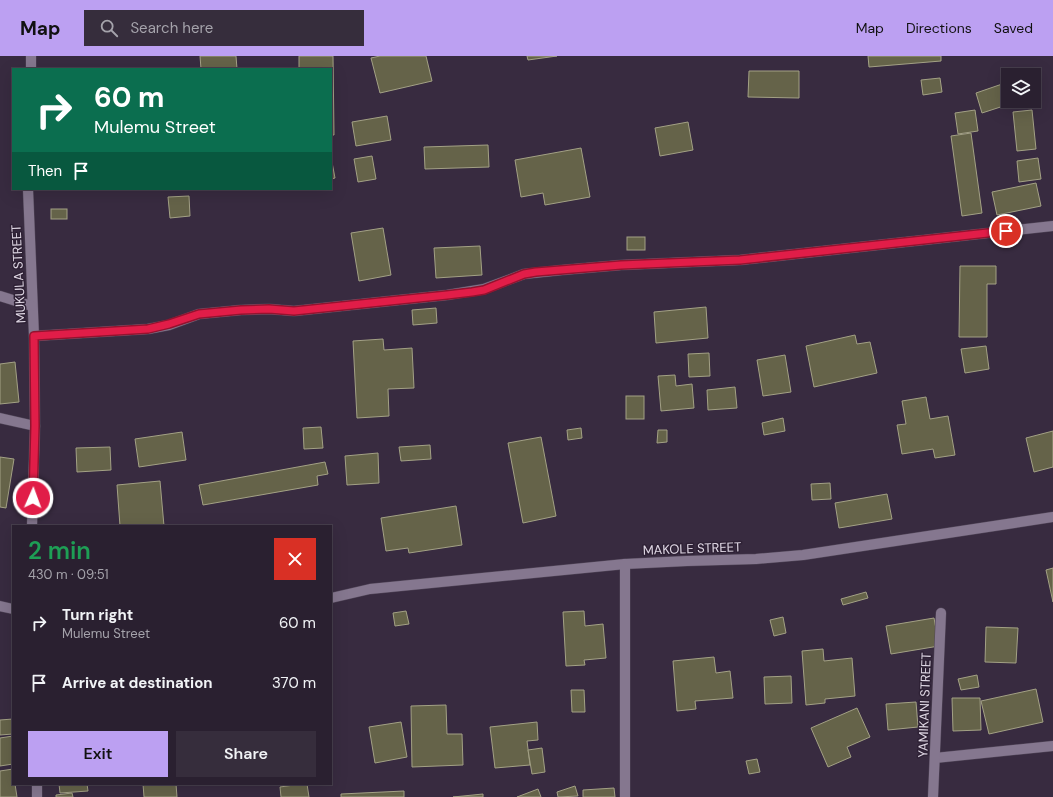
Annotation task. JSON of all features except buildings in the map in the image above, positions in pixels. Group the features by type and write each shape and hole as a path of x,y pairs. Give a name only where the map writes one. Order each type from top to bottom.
{"street":[{"path":"31,56 31,68"},
{"name":"MUKULA STREET","path":"28,190 34,336 35,426 32,525"},
{"path":"34,336 148,329 199,314 269,309 294,311 447,295 484,290 524,274 554,270 621,265 740,260 1053,226"},
{"path":"0,296 32,306"},
{"path":"0,418 35,426"},
{"name":"MAKOLE STREET","path":"332,598 370,589 625,564 687,560 756,559 803,555 1053,517"},
{"path":"625,564 625,797"},
{"path":"0,606 12,609"},
{"name":"YAMIKANI STREET","path":"933,797 941,613"},
{"path":"935,758 1053,746"},
{"path":"36,785 37,797"}],"route":[{"path":"33,498 35,426 34,336 148,329 199,314 269,309 294,311 447,295 484,290 524,274 621,265 740,260 1006,231"}]}
